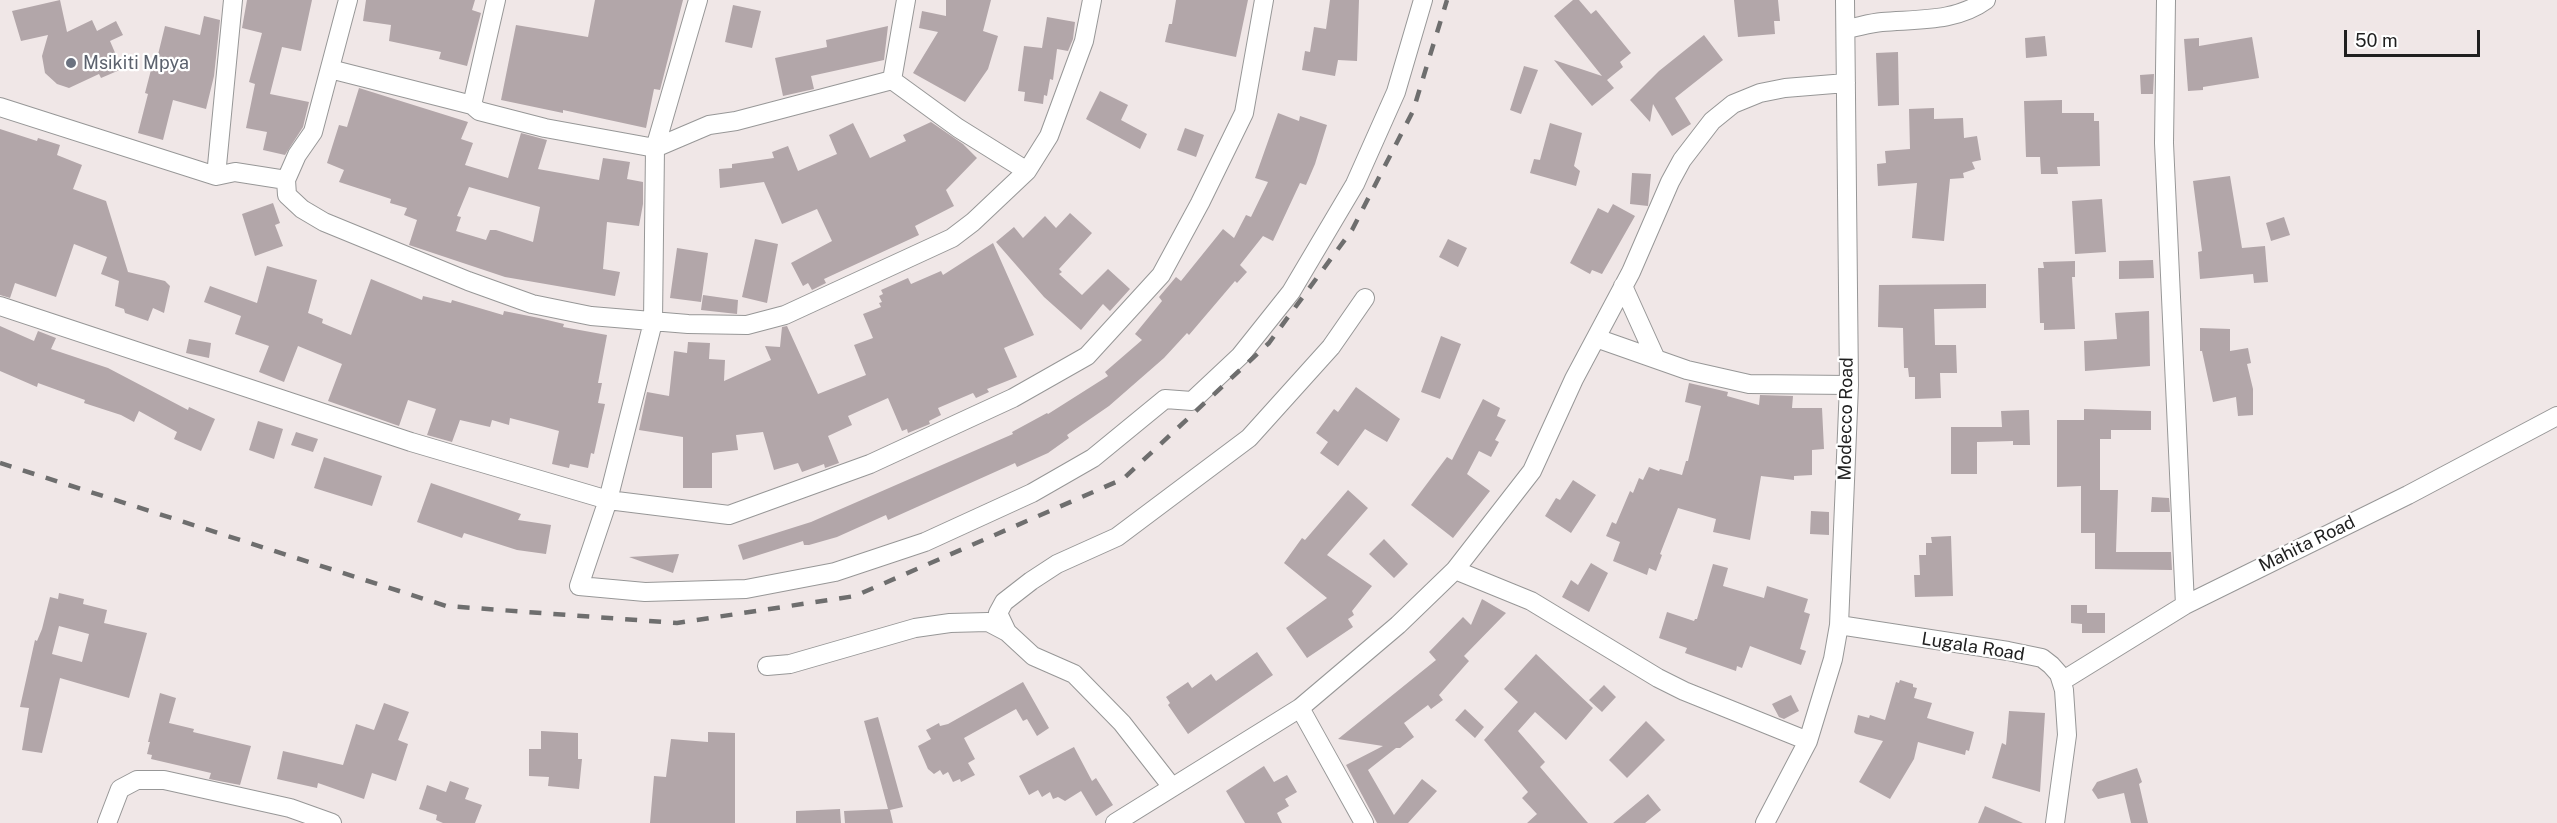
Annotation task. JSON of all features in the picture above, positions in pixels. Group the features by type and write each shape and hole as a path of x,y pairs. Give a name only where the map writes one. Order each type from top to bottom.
{"street":[{"path":"216,176 230,0"},
{"path":"348,0 313,132 297,155 286,180 287,195 302,209 324,222 468,281 532,304 591,316 653,322 747,325 785,315 952,238 973,222 1027,171 1049,136 1084,41 1092,0"},
{"path":"472,105 496,0"},
{"path":"698,0 655,148 653,322 608,500 579,586 645,592 746,589 835,572 925,542 1032,493 1093,458 1165,399 1192,401 1240,356 1291,292 1349,194 1396,92 1423,0"},
{"path":"892,80 906,0"},
{"path":"0,306 411,442 608,500 729,515 870,464 1013,398 1087,356 1161,274 1200,203 1244,113 1264,0"},
{"name":"Modecco Road","path":"1765,823 1808,741 1833,659 1839,625 1848,386 1845,0"},
{"path":"1846,29 1879,22 1958,15 1986,0"},
{"path":"2166,0 2164,143 2185,605"},
{"path":"330,69 472,105 479,111 545,128 655,148 709,125 736,121 892,80"},
{"path":"892,80 957,128 1027,171"},
{"path":"1115,823 1300,708 1398,625 1455,570 1532,471 1574,379 1623,286 1663,196 1682,160 1723,110 1760,93 1785,88 1846,83"},
{"path":"0,107 216,176 235,172 286,180"},
{"path":"1623,286 1656,359"},
{"path":"1008,632 998,613 1004,602 1057,564 1117,537 1249,438 1330,348 1365,298"},
{"path":"1596,338 1696,372 1749,384 1848,386"},
{"name":"Mahita Road","path":"2062,681 2185,605 2408,495 2557,416"},
{"path":"1455,570 1531,601 1658,678 1684,691 1808,741"},
{"path":"767,666 790,664 915,628 950,623 988,622 1008,632 1033,656 1074,674 1122,723 1172,788"},
{"name":"Lugala Road","path":"1839,625 2042,658 2051,665 2062,681"},
{"path":"2055,823 2067,735 2062,681"},
{"path":"1300,708 1364,823"},
{"path":"107,823 120,789 137,780 164,780 229,793 290,808 332,823"}],"building":[{"path":"60,0 67,32 92,20 97,31 116,21 123,35 110,41 122,69 101,78 99,74 69,88 57,84 45,73 42,56 48,35 21,41 12,11"},
{"path":"247,0 312,0 301,51 282,47 270,94 309,102 303,127 285,155 263,150 267,132 246,128 255,84 249,82 262,33 242,28"},
{"path":"366,0 475,0 472,10 481,13 467,66 439,59 441,52 389,41 391,25 363,21"},
{"path":"595,0 683,0 660,90 654,89 646,128 563,110 563,113 501,100 516,25 588,37"},
{"path":"946,0 991,0 983,31 998,36 988,69 965,102 913,73 938,32 919,28 922,11 946,16"},
{"path":"1176,0 1248,0 1236,57 1165,42 1169,24 1172,24"},
{"path":"1330,0 1359,0 1357,61 1338,60 1335,76 1302,70 1305,51 1310,52 1314,27 1326,29"},
{"path":"1573,0 1579,0 1591,14 1596,10 1631,53 1620,62 1623,67 1607,80 1614,88 1592,106 1554,60 1602,76 1554,16"},
{"path":"1734,0 1778,0 1780,21 1774,21 1775,34 1738,37"},
{"path":"733,5 761,11 752,48 725,42"},
{"path":"204,16 220,20 214,76 206,109 173,100 163,140 138,133 148,94 145,93 152,66 155,67 165,26 200,35"},
{"path":"1047,17 1075,22 1073,39 1068,51 1057,49 1053,80 1050,79 1043,104 1024,101 1025,92 1018,91 1024,46 1042,48"},
{"path":"888,26 884,60 811,76 814,89 783,96 775,58 827,47 826,40"},
{"path":"1704,35 1723,60 1675,98 1691,124 1672,136 1653,104 1650,122 1630,100 1659,71"},
{"path":"2045,36 2047,56 2026,58 2025,38"},
{"path":"2252,37 2259,78 2188,91 2184,39 2199,38 2199,46"},
{"path":"1898,52 1899,105 1878,106 1876,53"},
{"path":"1524,66 1538,70 1521,114 1510,110"},
{"path":"2154,74 2153,94 2141,94 2140,75"},
{"path":"359,88 468,122 461,139 473,143 465,165 508,178 521,133 547,140 538,169 599,180 603,158 630,162 627,179 643,182 643,204 639,226 607,222 603,269 620,272 615,296 505,277 409,245 417,220 404,215 407,208 390,203 391,199 339,182 344,170 327,163 339,125 347,127","holes":["469,187 540,207 533,242 496,230 490,230 486,240 456,231 461,217 457,216"]},
{"path":"1100,91 1128,105 1121,120 1147,134 1140,149 1086,119"},
{"path":"2062,100 2062,113 2094,113 2094,121 2099,121 2100,166 2057,167 2058,174 2041,174 2040,157 2026,157 2024,101"},
{"path":"1934,108 1934,119 1963,118 1964,138 1977,136 1981,160 1972,162 1975,169 1963,173 1964,178 1950,179 1944,241 1912,238 1917,183 1878,186 1877,164 1886,163 1885,151 1910,149 1909,109"},
{"path":"1278,113 1299,121 1300,116 1327,125 1306,185 1300,183 1273,241 1263,236 1240,265 1247,272 1237,283 1235,281 1189,335 1187,333 1164,358 1109,406 1067,435 1069,438 1048,453 1017,467 1015,463 888,520 886,515 837,537 809,545 804,545 803,541 743,560 738,545 811,522 1013,434 1012,432 1048,414 1108,376 1105,372 1142,340 1135,334 1162,301 1159,297 1176,277 1181,281 1223,229 1234,238 1246,215 1251,217 1268,182 1255,178"},
{"path":"931,122 963,144 977,158 946,190 954,206 915,226 919,235 824,279 826,283 812,290 808,283 803,286 791,263 832,241 817,209 782,224 764,182 720,188 719,169 732,168 732,164 774,158 772,152 788,146 798,171 837,154 829,135 853,123 870,158 906,141 903,135"},
{"path":"1550,123 1582,133 1574,166 1580,171 1576,186 1530,173 1534,159 1540,160"},
{"path":"1185,128 1204,135 1196,157 1177,150"},
{"path":"0,129 37,141 38,138 60,145 57,155 82,165 73,189 106,201 128,272 165,281 170,286 164,313 153,308 148,321 125,313 124,309 115,306 119,281 101,274 107,257 74,244 56,297 15,283 10,298 0,295"},
{"path":"1632,173 1651,174 1648,206 1630,204"},
{"path":"2230,176 2242,248 2265,246 2268,282 2254,283 2253,274 2200,279 2198,252 2202,251 2193,181"},
{"path":"2102,199 2106,252 2075,254 2072,201"},
{"path":"273,203 280,223 275,225 283,246 255,256 242,214"},
{"path":"1613,204 1635,216 1602,274 1592,270 1590,274 1570,263 1598,208 1608,213"},
{"path":"1070,213 1092,233 1059,269 1062,272 1059,274 1082,295 1108,269 1130,289 1110,311 1103,304 1081,330 1044,297 996,242 1014,227 1023,238 1045,216 1056,228"},
{"path":"2284,217 2290,235 2271,241 2266,223"},
{"path":"755,239 778,244 767,303 742,297"},
{"path":"1448,239 1467,248 1458,267 1439,257"},
{"path":"993,243 1034,335 1004,348 1017,377 987,389 989,392 976,398 973,393 938,408 941,415 929,421 930,424 908,433 907,429 902,431 888,398 848,416 852,425 828,436 839,463 825,468 824,464 802,472 798,463 774,470 763,432 736,435 738,450 712,453 712,488 683,488 683,437 639,430 647,392 669,396 674,351 687,353 688,342 710,343 709,359 725,360 724,381 771,360 765,346 780,347 782,327 787,326 818,394 866,375 854,345 873,338 863,314 881,307 879,303 882,302 879,296 883,294 881,290 908,278 911,284 941,271 943,275"},
{"path":"677,248 708,253 701,302 670,298"},
{"path":"2153,260 2154,278 2119,279 2119,261"},
{"path":"2075,261 2075,277 2072,277 2075,329 2044,330 2044,323 2040,323 2038,268 2044,268 2043,262"},
{"path":"267,266 317,280 308,313 323,319 322,323 351,335 371,279 422,300 423,296 451,303 452,300 503,315 504,311 564,324 563,327 607,335 598,383 602,383 598,403 605,404 594,454 591,453 588,468 570,464 569,468 552,464 559,431 510,418 509,425 492,420 490,427 460,420 452,442 427,435 436,409 408,400 399,426 328,401 342,364 298,346 284,382 259,372 269,346 235,334 241,316 204,302 210,286 257,303"},
{"path":"1986,284 1986,308 1934,309 1935,345 1956,345 1957,373 1940,373 1941,398 1915,399 1915,377 1909,377 1908,368 1904,368 1903,328 1878,327 1879,285"},
{"path":"703,295 738,300 737,314 701,310"},
{"path":"2149,311 2150,366 2085,371 2084,341 2117,339 2115,313"},
{"path":"0,326 34,341 38,331 56,338 51,349 108,368 188,410 189,407 215,419 201,451 174,439 177,432 139,411 134,422 121,415 84,403 85,400 38,383 37,387 0,371"},
{"path":"2200,328 2230,329 2230,351 2248,348 2251,363 2247,364 2253,389 2253,415 2238,416 2236,397 2213,402 2202,351 2200,351"},
{"path":"1441,336 1461,344 1440,399 1421,392"},
{"path":"189,339 211,343 209,358 186,353"},
{"path":"1689,383 1728,392 1727,396 1759,405 1760,395 1793,396 1792,408 1822,408 1824,449 1812,450 1812,475 1794,476 1794,480 1761,476 1750,540 1713,532 1716,519 1678,508 1660,554 1662,555 1656,571 1649,568 1647,575 1613,561 1620,542 1606,536 1612,522 1616,524 1630,491 1633,493 1639,478 1643,480 1649,467 1682,475 1686,461 1688,461 1701,406 1685,402"},
{"path":"1356,387 1400,419 1387,442 1365,429 1338,466 1320,453 1328,442 1316,433 1334,409 1338,412"},
{"path":"1483,399 1500,408 1497,416 1506,420 1495,440 1499,442 1491,457 1479,451 1467,474 1490,491 1453,538 1411,505 1447,457 1452,460"},
{"path":"2084,409 2151,411 2151,430 2111,430 2111,439 2100,439 2100,490 2118,490 2116,552 2171,552 2172,570 2095,569 2095,533 2081,533 2081,486 2057,487 2057,420 2084,420"},
{"path":"2029,410 2030,445 2013,445 2013,441 1977,442 1977,474 1951,474 1951,427 2002,427 2001,411"},
{"path":"258,421 283,429 274,459 249,450"},
{"path":"296,432 318,439 313,452 291,445"},
{"path":"324,457 382,476 372,506 314,488"},
{"path":"1573,480 1596,495 1571,533 1545,516 1556,498 1560,500"},
{"path":"431,483 521,514 518,520 551,525 546,554 517,550 464,533 462,538 417,522"},
{"path":"1348,490 1368,508 1327,555 1372,586 1352,611 1354,615 1348,619 1353,627 1307,658 1286,628 1327,598 1284,563 1302,538 1305,540"},
{"path":"2152,497 2169,498 2170,512 2151,512"},
{"path":"1811,511 1829,512 1829,535 1810,534"},
{"path":"1951,536 1953,596 1915,597 1914,575 1920,575 1919,555 1926,555 1926,543 1932,543 1931,537"},
{"path":"1384,539 1408,564 1394,578 1369,554"},
{"path":"679,554 673,573 629,557"},
{"path":"1591,563 1608,573 1589,612 1562,597 1571,580 1578,585"},
{"path":"1713,564 1728,568 1723,586 1764,598 1767,586 1808,599 1804,612 1810,614 1800,649 1806,651 1801,665 1750,646 1742,668 1737,666 1736,671 1685,653 1687,648 1659,638 1667,612 1694,621 1697,619"},
{"path":"59,593 84,599 83,604 107,610 104,623 147,633 129,698 60,678 42,753 22,750 29,708 20,707 35,640 37,641 42,629 50,597 58,599","holes":["59,626 89,634 82,662 52,654"]},
{"path":"1482,599 1506,613 1464,656 1469,661 1439,695 1443,700 1431,709 1428,705 1404,723 1414,737 1368,770 1394,815 1422,779 1437,791 1408,823 1377,823 1346,765 1383,746 1338,739 1436,660 1429,652 1463,617 1471,625"},
{"path":"2071,605 2087,605 2087,613 2105,613 2105,633 2082,633 2082,624 2071,623"},
{"path":"1257,652 1273,675 1188,734 1168,705 1170,703 1166,697 1188,682 1192,688 1211,674 1216,681"},
{"path":"1536,654 1593,708 1566,740 1535,712 1518,731 1545,762 1540,767 1588,823 1527,823 1537,814 1522,798 1528,792 1484,740 1518,702 1504,689"},
{"path":"1900,680 1913,684 1913,687 1917,688 1914,698 1932,703 1927,718 1974,732 1969,751 1966,750 1965,755 1918,742 1914,759 1890,799 1859,782 1883,741 1854,732 1858,715 1869,718 1870,715 1885,720 1896,682 1899,683"},
{"path":"1023,682 1049,728 1037,736 1027,719 1023,721 1016,709 964,738 975,759 968,763 975,775 961,782 960,779 953,782 948,772 943,775 940,770 934,774 928,769 918,746 931,739 926,730 939,723 940,726 948,724"},
{"path":"1604,685 1616,697 1602,712 1589,700"},
{"path":"160,693 176,698 169,723 194,729 193,732 251,746 240,785 209,779 211,773 151,759 152,755 147,754 150,742 148,742"},
{"path":"1791,695 1799,711 1784,719 1779,717 1772,704"},
{"path":"384,703 409,712 398,740 408,744 396,781 372,773 364,799 318,783 317,788 277,779 283,751 343,765 356,724 374,730"},
{"path":"1465,709 1484,727 1475,738 1455,720"},
{"path":"2009,711 2045,713 2040,792 1992,778 2002,743 2006,745"},
{"path":"878,717 903,807 890,810 893,823 845,823 844,811 888,809 864,721"},
{"path":"1646,721 1665,740 1627,778 1609,760"},
{"path":"541,731 578,733 578,759 582,759 579,789 548,786 549,777 529,776 529,749 541,749"},
{"path":"708,732 735,733 735,823 650,823 654,776 666,777 671,739 708,742"},
{"path":"1074,747 1092,781 1096,778 1113,805 1096,816 1081,791 1065,801 1058,797 1053,799 1050,792 1042,797 1038,790 1029,795 1019,776"},
{"path":"1264,766 1274,782 1287,775 1297,792 1285,799 1289,806 1277,813 1282,823 1245,823 1226,791"},
{"path":"2137,768 2142,782 2139,784 2148,823 2131,823 2124,793 2098,799 2092,790 2097,782"},
{"path":"450,781 469,788 465,799 482,805 475,823 443,823 436,820 437,815 419,809 427,785 446,792"},
{"path":"1648,794 1661,810 1645,823 1613,823"},
{"path":"1985,806 2023,823 1978,823"},
{"path":"840,809 841,823 796,823 796,811"}],"railway":[{"path":"0,463 446,606 677,623 855,596 1123,479 1269,343 1352,230 1413,111 1447,0"}],"place":[{"name":"Msikiti Mpya","path":"71,63"}]}
